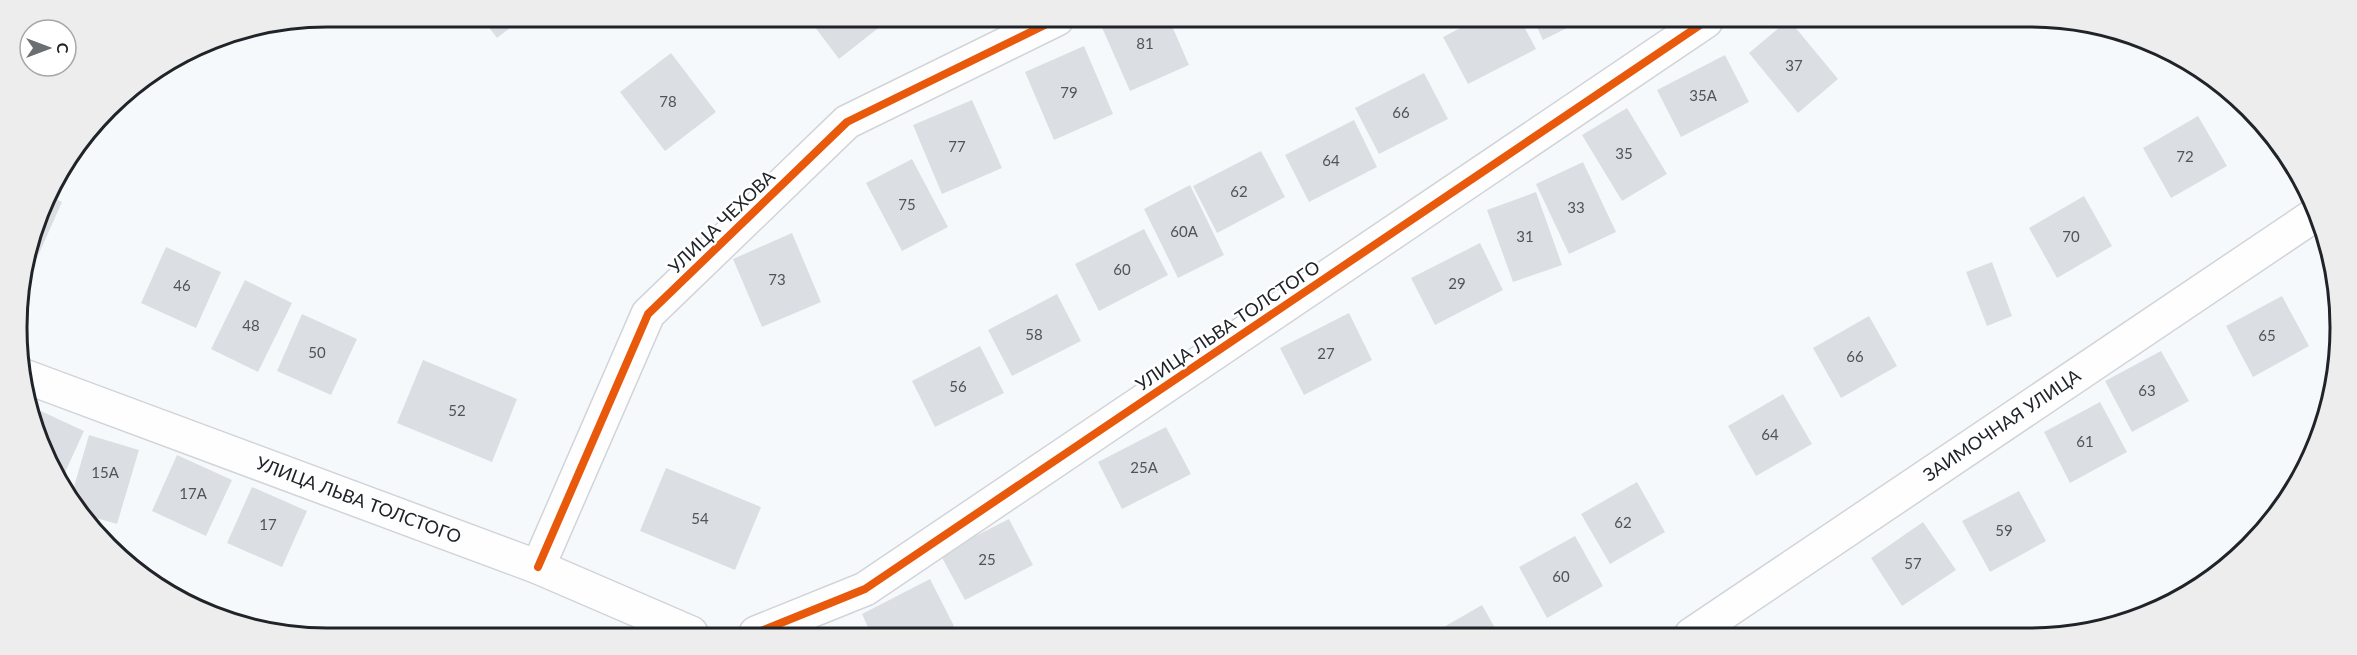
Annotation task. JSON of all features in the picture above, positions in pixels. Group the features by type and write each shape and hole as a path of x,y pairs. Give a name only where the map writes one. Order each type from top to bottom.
{"street":[{"name":"УЛИЦА ЧЕХОВА","path":"537,567 648,314 847,122 1041,27"},
{"name":"УЛИЦА ЛЬВА ТОЛСТОГО","path":"768,628 865,589 1697,27"},
{"name":"ЗАИМОЧНАЯ УЛИЦА","path":"1701,628 2309,219"},
{"name":"УЛИЦА ЛЬВА ТОЛСТОГО","path":"32,379 537,567 679,628"}],"building":[{"path":"489,27 511,27 497,38"},
{"path":"815,27 880,27 839,59"},
{"path":"1102,27 1172,27 1189,65 1130,91"},
{"path":"1462,27 1524,27 1536,49 1468,84 1443,37"},
{"path":"1537,27 1569,27 1543,40"},
{"path":"1780,27 1795,27 1838,79 1798,113 1749,53"},
{"path":"1084,46 1113,114 1054,140 1025,72"},
{"path":"671,53 716,112 665,151 620,92"},
{"path":"1725,55 1749,102 1681,137 1657,90"},
{"path":"1424,73 1448,119 1379,154 1355,108"},
{"path":"972,100 1002,168 942,194 913,125"},
{"path":"1627,108 1667,174 1622,201 1582,135"},
{"path":"2198,116 2227,166 2171,198 2143,148"},
{"path":"1354,120 1377,167 1309,202 1285,155"},
{"path":"1261,151 1285,197 1217,233 1193,186"},
{"path":"912,159 948,227 902,251 866,183"},
{"path":"1583,162 1616,232 1569,254 1536,184"},
{"path":"1190,185 1224,255 1178,278 1144,209"},
{"path":"1536,192 1562,265 1513,282 1487,210"},
{"path":"2084,196 2112,246 2057,278 2029,228"},
{"path":"56,199 62,202 37,258 43,231"},
{"path":"1144,229 1168,275 1099,311 1075,264"},
{"path":"792,233 821,302 762,327 733,259"},
{"path":"1480,243 1503,290 1435,325 1411,278"},
{"path":"166,247 221,272 196,328 141,303"},
{"path":"1992,262 2012,316 1987,326 1966,272"},
{"path":"245,280 292,303 258,372 211,349"},
{"path":"1057,294 1081,341 1012,376 988,330"},
{"path":"2282,296 2309,346 2253,377 2226,326"},
{"path":"1349,313 1372,360 1304,395 1280,348"},
{"path":"302,314 357,339 331,395 277,371"},
{"path":"1869,316 1897,366 1841,398 1813,348"},
{"path":"980,346 1004,393 935,427 912,381"},
{"path":"2161,351 2189,401 2132,432 2105,381"},
{"path":"423,360 517,399 492,462 397,423"},
{"path":"1783,394 1812,444 1756,476 1728,426"},
{"path":"2100,402 2127,452 2070,483 2044,432"},
{"path":"39,410 84,431 65,473"},
{"path":"1166,427 1191,474 1122,509 1098,462"},
{"path":"89,435 139,450 117,524 95,518 74,488"},
{"path":"177,455 232,480 206,536 152,511"},
{"path":"666,468 761,507 735,570 640,531"},
{"path":"1637,482 1665,532 1610,564 1581,514"},
{"path":"252,487 307,511 282,567 227,543"},
{"path":"2019,491 2046,541 1990,572 1962,521"},
{"path":"1009,519 1033,565 965,600 940,554"},
{"path":"1923,522 1956,570 1902,606 1871,558"},
{"path":"1575,536 1603,586 1547,618 1519,567"},
{"path":"930,579 954,626 950,628 868,628 862,614"},
{"path":"1482,605 1495,628 1442,628"}],"cycle path":[{"path":"538,567 648,314 847,122 1041,27"},
{"path":"768,628 865,589 1697,27"}]}
